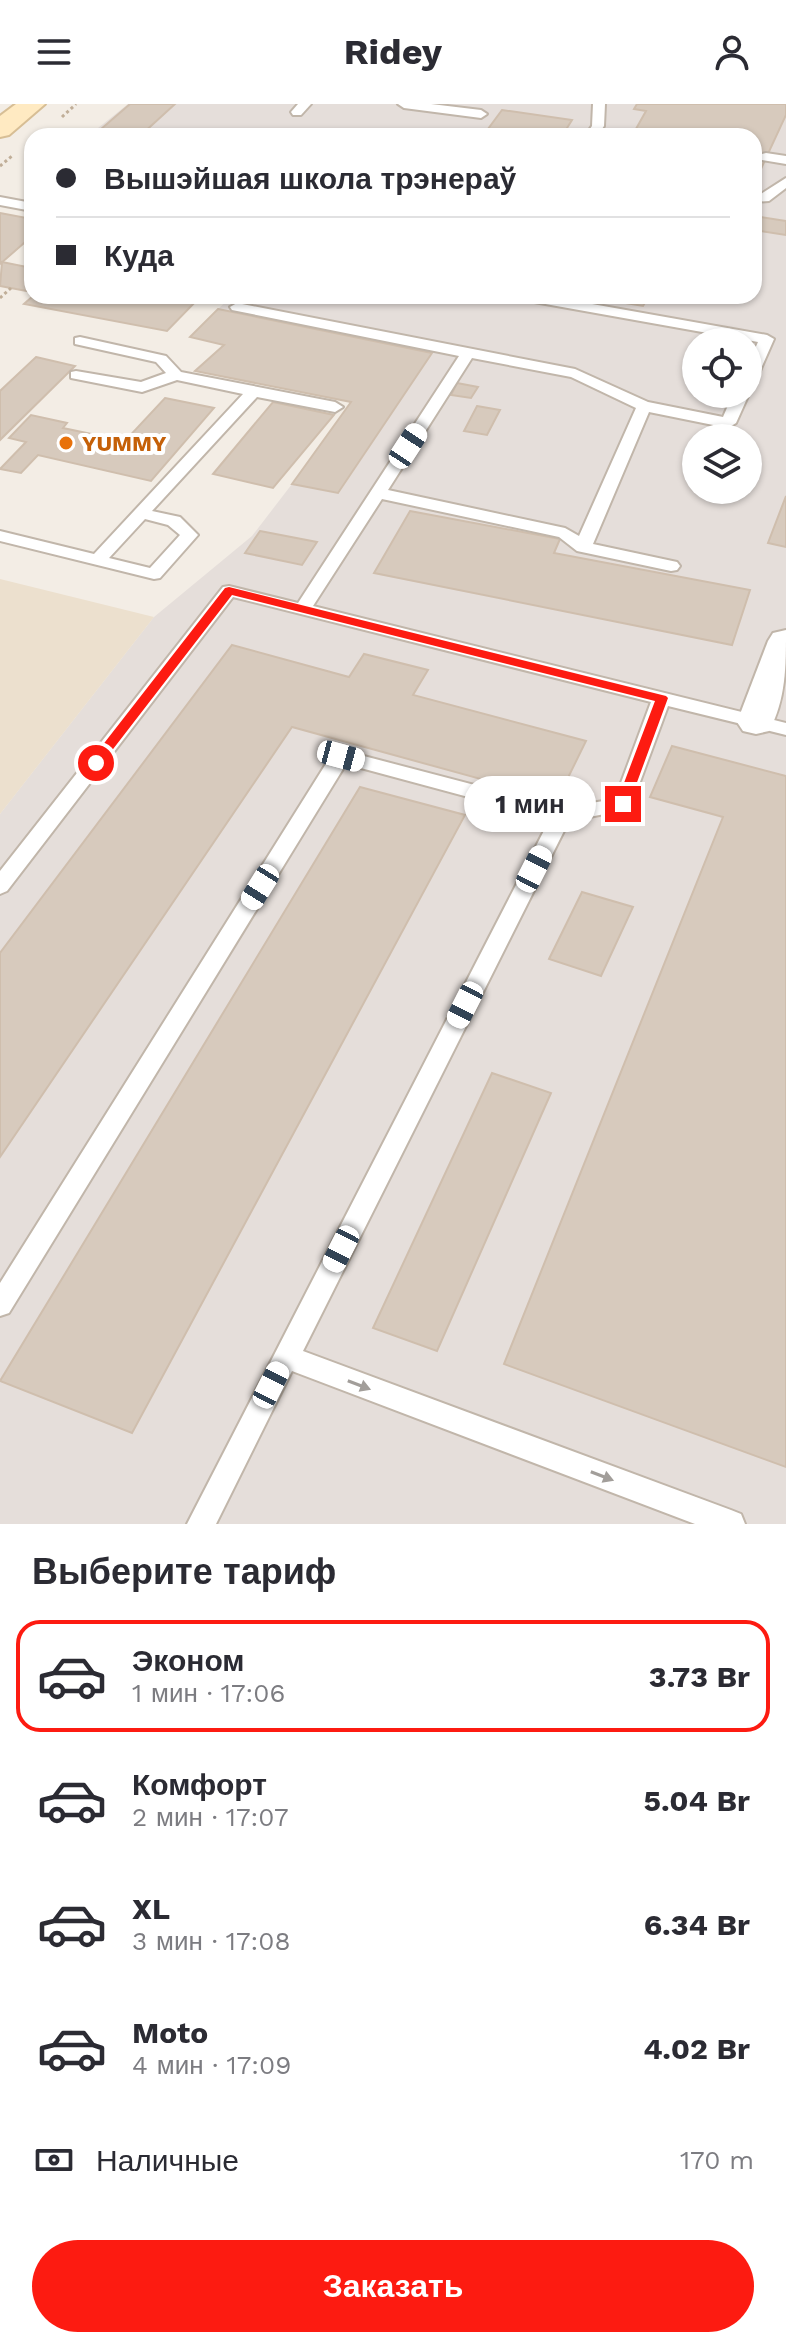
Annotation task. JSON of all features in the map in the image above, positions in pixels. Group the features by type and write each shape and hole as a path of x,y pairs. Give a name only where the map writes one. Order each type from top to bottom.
{"street":[{"path":"0,129 32,104"},
{"path":"771,726 786,641"}],"lane":[{"path":"404,104 481,114"},
{"path":"597,128 599,104"},
{"path":"766,157 786,160"},
{"path":"762,198 786,182"},
{"path":"0,201 24,206"},
{"path":"568,304 705,328"},
{"path":"237,307 575,373 644,406 728,423 735,408"},
{"path":"80,341 161,359 176,375"},
{"path":"303,609 468,353"},
{"path":"76,375 142,387 176,375 335,407"},
{"path":"98,560 253,392"},
{"path":"583,547 644,406"},
{"path":"378,493 565,533 583,547 671,566"},
{"path":"0,536 154,574 190,535 174,521 140,513"},
{"path":"0,886 229,591 771,726"},
{"path":"0,1305 341,756 562,815 623,804 662,698"},
{"path":"201,1524 562,815"},
{"path":"286,1357 731,1524"}],"path":[{"path":"0,298 11,288"}],"shaded area":[{"path":"128,104 786,104 786,1524 0,1524 0,814 154,617 252,536 292,484 339,493 431,354 218,309 223,304 762,304 762,128 98,128"},
{"path":"0,579 154,617 0,814"}],"building":[{"path":"130,104 175,104 149,128 102,128"},
{"path":"637,104 786,104 786,115 762,167 762,128 636,128 646,111 634,109"},
{"path":"502,110 572,120 567,128 489,128"},
{"path":"0,213 24,218 24,243 0,264"},
{"path":"762,217 786,221 786,235 762,231"},
{"path":"2,262 24,266 24,290 0,286"},
{"path":"24,304 193,304 167,331"},
{"path":"218,309 432,353 338,493 292,484 351,402 195,371 224,345 190,337"},
{"path":"36,357 75,366 0,440 0,391"},
{"path":"457,383 478,387 471,398 451,395"},
{"path":"165,398 214,408 151,481 38,455 21,473 0,469 26,442 9,438 31,415 67,423 63,428 125,441"},
{"path":"273,402 334,415 273,488 213,474"},
{"path":"477,406 500,410 487,435 464,431"},
{"path":"786,496 786,547 768,543"},
{"path":"410,511 560,539 554,553 750,590 732,645 374,573"},
{"path":"260,531 317,542 302,565 245,553"},
{"path":"232,645 349,677 364,654 428,670 413,695 586,741 557,800 292,727 0,1157 0,953"},
{"path":"672,746 786,776 786,1467 504,1364 723,817 650,797"},
{"path":"360,787 465,815 132,1433 0,1381"},
{"path":"582,892 633,907 601,976 549,959"},
{"path":"492,1073 551,1093 437,1351 373,1328"}],"place":[{"name":"YUMMY","path":"66,443"}],"route":[{"path":"96,763 229,591 662,698 623,804"}]}
